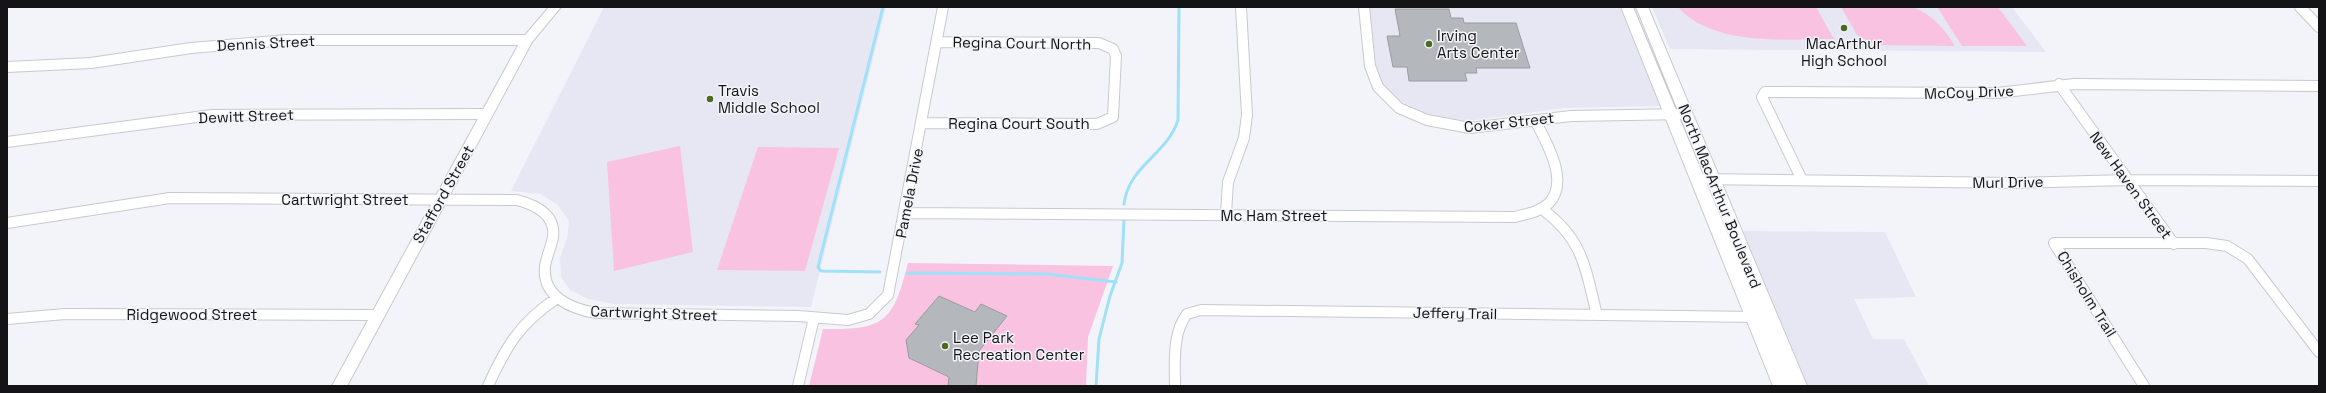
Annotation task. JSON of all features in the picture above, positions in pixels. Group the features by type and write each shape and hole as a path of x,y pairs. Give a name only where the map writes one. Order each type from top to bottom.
{"main road":[{"name":"North MacArthur Boulevard","path":"1627,7 1697,179 1762,317 1798,386"},
{"name":"North MacArthur Boulevard","path":"1642,7 1713,179 1762,317 1782,386"}],"street":[{"name":"Stafford Street","path":"339,386 527,40 555,7"},
{"name":"Pamela Drive","path":"814,318 824,321 848,321 863,317 882,305 888,295 944,7"},
{"path":"1226,214 1228,182 1244,138 1247,115 1241,7"},
{"name":"Coker Street","path":"1364,7 1375,80 1379,90 1410,114 1430,122 1454,128 1470,128 1598,114 1687,114"},
{"path":"2300,7 2319,27"},
{"name":"Dennis Street","path":"7,67 91,63 191,48 287,40 527,40"},
{"name":"Regina Court North","path":"937,42 1098,44 1113,49 1115,66"},
{"name":"Regina Court South","path":"922,123 1097,124 1105,122 1113,116 1115,66"},
{"name":"McCoy Drive","path":"1802,180 1762,97 1765,92 1997,93 2059,84 2319,86"},
{"name":"New Haven Street","path":"2059,84 2174,244 2216,244 2227,246 2243,254 2319,352"},
{"name":"Dewitt Street","path":"7,142 212,115 487,114"},
{"name":"Mc Ham Street","path":"905,213 1516,216 1531,214 1554,201 1559,188 1551,151 1535,120"},
{"name":"Murl Drive","path":"1697,179 2018,183 2128,180 2319,181"},
{"name":"Cartwright Street","path":"7,223 170,198 517,200 526,202 544,212 550,219 553,231 545,270 548,282 557,298 572,308 596,313 798,316 814,318"},
{"path":"1542,209 1556,219 1572,237 1580,254 1597,315"},
{"name":"Chisholm Trail","path":"2144,386 2054,243 2174,244"},
{"path":"488,386 504,350 518,328 538,310 557,298"},
{"name":"Jeffery Trail","path":"1175,386 1175,358 1184,316 1201,310 1762,317"},
{"name":"Ridgewood Street","path":"7,319 66,314 377,315"},
{"path":"798,386 814,318"}],"shaded area":[{"path":"1891,6 1915,8 1933,19 1947,34 1955,46 1876,45 1857,35 1841,7"},
{"name":"Travis Middle School","path":"604,7 886,7 811,307 614,304 588,299 570,290 561,277 560,258 567,238 569,221 558,205 540,194 511,191"},
{"name":"Irving Arts Center","path":"1366,7 1621,7 1660,106 1564,108 1468,121 1441,118 1417,110 1396,98 1382,83 1376,67"},
{"name":"MacArthur High School","path":"1652,7 2012,7 2046,52 1670,49"},
{"path":"1678,7 1816,7 1834,39 1795,40 1752,38 1730,35 1711,29 1693,20"},
{"path":"1937,7 1998,7 2027,46 1962,46"},
{"path":"680,146 693,252 614,271 607,162"},
{"path":"758,147 839,148 805,271 717,270"},
{"path":"1743,231 1885,232 1916,297 1854,299 1873,339 1904,339 1929,386 1808,386"},
{"path":"908,263 1113,266 1088,337 1086,386 809,386 823,329 860,327 873,324 883,318 891,310 897,298 903,283"}],"building":[{"name":"Irving Arts Center","path":"1395,9 1449,9 1451,18 1463,18 1464,23 1516,23 1530,68 1476,68 1477,73 1465,73 1467,81 1409,81 1407,67 1393,67 1387,36 1400,36"},
{"name":"Lee Park Recreation Center","path":"939,296 975,312 981,304 1007,316 979,351 976,386 948,386 949,377 909,358 906,340 919,325 915,324"}],"waterway":[{"path":"880,272 821,271 818,267 883,7"},
{"path":"1124,204 1127,191 1133,179 1166,142 1173,132 1178,120 1179,7"},
{"path":"1115,282 1122,263 1124,221"},
{"path":"907,273 1047,274 1115,282"},
{"path":"1096,386 1099,339 1115,282"}],"place":[{"name":"MacArthur High School","path":"1844,28"},
{"name":"Irving Arts Center","path":"1429,44"},
{"name":"Travis Middle School","path":"710,99"},
{"name":"Lee Park Recreation Center","path":"945,346"}]}
